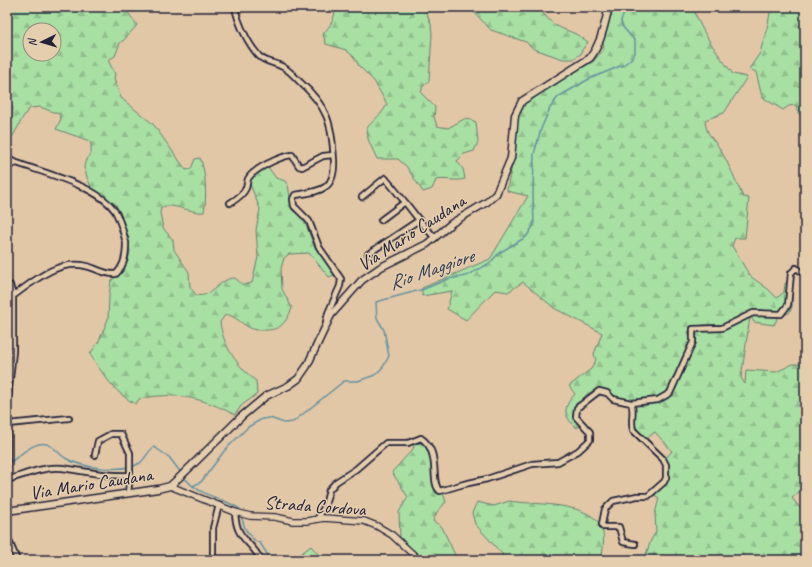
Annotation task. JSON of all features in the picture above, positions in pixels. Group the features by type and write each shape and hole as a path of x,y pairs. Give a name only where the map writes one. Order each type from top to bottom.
{"main road":[{"name":"Via Mario Caudana","path":"7,511 170,486 242,416 266,396 288,386 298,378 307,366 331,315 362,280 381,267 408,254 435,238 452,223 487,202 496,194 511,158 514,115 522,101 590,58 602,38 609,7"}],"street":[{"path":"234,7 243,28 259,56 265,61 284,68 309,89 326,112 331,125 333,155 332,178 327,187 319,191 295,195 293,199 294,206 309,221 319,247 341,279 340,286 328,313 325,326"},
{"path":"230,203 240,197 246,188 248,178 253,173 285,155 292,155 299,166 302,167 323,156 333,155"},
{"path":"7,159 84,187 102,199 115,210 126,240 126,255 121,269 116,274 110,274 85,265 55,268 37,278 13,296"},
{"path":"7,166 17,163"},
{"path":"362,197 385,178 435,238"},
{"path":"381,220 405,202"},
{"path":"368,254 419,220"},
{"path":"318,518 325,506 328,490 386,444 408,443 422,438 426,441 434,459 436,488 440,491 487,479 532,464 558,462 578,451 590,440 590,432 576,416 577,408 599,391 607,393 613,399 631,403 658,400 670,393 693,342 693,329 722,328 753,314 781,314 788,305 791,273 796,268 805,274"},
{"path":"7,283 10,285 13,296 13,351 8,398 8,470"},
{"path":"631,403 633,406 631,424 633,430 663,459 667,471 664,482 648,496 617,499 609,504 605,509 602,524 603,527 619,526 623,542 635,544"},
{"path":"8,424 69,418"},
{"path":"95,455 98,441 111,434 121,434 130,453 131,465 128,493"},
{"path":"7,480 27,474 61,468 113,476 130,475"},
{"name":"Strada Cordova","path":"170,486 239,513 275,517 293,521 307,521 318,518 343,518 377,526 392,535 419,560"},
{"path":"213,560 213,528 219,506"},
{"path":"239,513 236,526 240,535 255,549 261,560"},
{"path":"7,536 17,560"}],"green space":[{"path":"7,7 124,7 137,25 120,43 115,56 108,60 115,74 114,79 121,98 153,124 186,170 191,169 195,159 200,158 204,170 204,212 165,206 161,208 160,213 163,228 173,240 174,250 189,272 190,287 196,295 207,294 230,279 235,278 243,285 252,283 258,257 256,230 260,209 250,184 251,179 263,169 268,167 276,178 285,181 288,185 292,210 304,221 315,247 334,275 329,277 309,253 289,254 284,258 281,269 282,289 292,308 282,325 269,330 255,330 236,318 226,314 220,322 224,339 232,355 243,369 256,381 257,394 241,406 235,415 200,400 177,396 139,399 136,404 122,395 105,376 90,354 99,341 108,319 111,281 123,270 128,261 130,251 120,212 109,200 91,187 84,167 85,162 91,154 91,143 87,140 56,129 61,119 59,114 40,107 30,108 7,143 7,127 10,123 13,108 7,98"},
{"path":"335,7 424,7 431,24 432,34 429,81 423,86 421,93 435,107 434,117 437,126 448,128 466,118 476,122 478,142 474,151 464,154 457,161 463,169 465,179 436,180 432,189 423,192 406,166 398,159 377,159 368,139 367,128 387,104 374,81 359,66 354,57 346,50 326,44 323,34 332,22"},
{"path":"469,7 539,7 551,22 562,29 574,33 588,42 581,54 573,59 563,59 534,49 526,42 491,30"},
{"path":"613,7 693,7 705,34 733,74 747,77 724,113 705,120 708,133 720,149 743,197 749,198 745,238 735,238 732,246 750,276 768,289 777,298 784,292 785,283 792,284 792,307 789,313 778,317 774,325 754,322 748,313 724,324 700,325 692,329 688,332 691,342 668,392 657,399 632,401 614,397 608,391 598,388 586,395 574,409 575,420 581,425 577,428 572,424 566,411 568,403 575,394 569,386 591,369 596,360 594,354 602,333 554,308 523,282 508,292 495,290 466,320 447,309 452,291 422,296 422,288 490,259 528,196 507,191 513,161 517,123 522,108 531,97 594,61 604,48 603,43"},
{"path":"771,7 805,7 805,116 798,113 796,105 789,106 783,110 762,97 756,72 749,69 760,53"},
{"path":"750,317 741,378 745,384 746,370 776,372 793,364 805,364 805,487 792,498 805,514 805,560 644,560 651,540 656,532 655,514 659,498 654,495 668,479 669,471 666,458 672,451 655,432 646,439 639,431 634,420 636,405 659,402 672,394 695,344 695,331 723,329"},
{"path":"415,443 425,444 430,454 435,492 443,493 446,502 437,512 433,521 442,527 456,557 461,560 424,560 400,538 399,512 408,497 392,472 413,449"},
{"path":"509,501 561,506 587,513 596,520 602,529 604,541 601,560 499,560 503,555 475,524 472,513 477,502 494,506"},
{"path":"311,546 323,560 293,560"}],"waterway":[{"name":"Rio Maggiore","path":"193,486 201,482 225,450 248,427 262,419 270,418 284,423 293,422 344,381 358,381 375,375 383,367 389,356 384,330 377,318 376,302 424,289 448,279 466,276 490,263 499,253 526,237 534,225 534,154 541,129 550,108 558,97 589,79 623,65 630,60 635,53 635,41 622,26 621,20 627,7"},
{"path":"8,464 31,447 39,444 47,444 63,457 82,465 114,469 124,468 140,463 154,447 169,457 182,474"},
{"path":"184,477 196,488 233,505 241,511"},
{"path":"241,515 245,529 255,541 260,543 271,560"}]}
